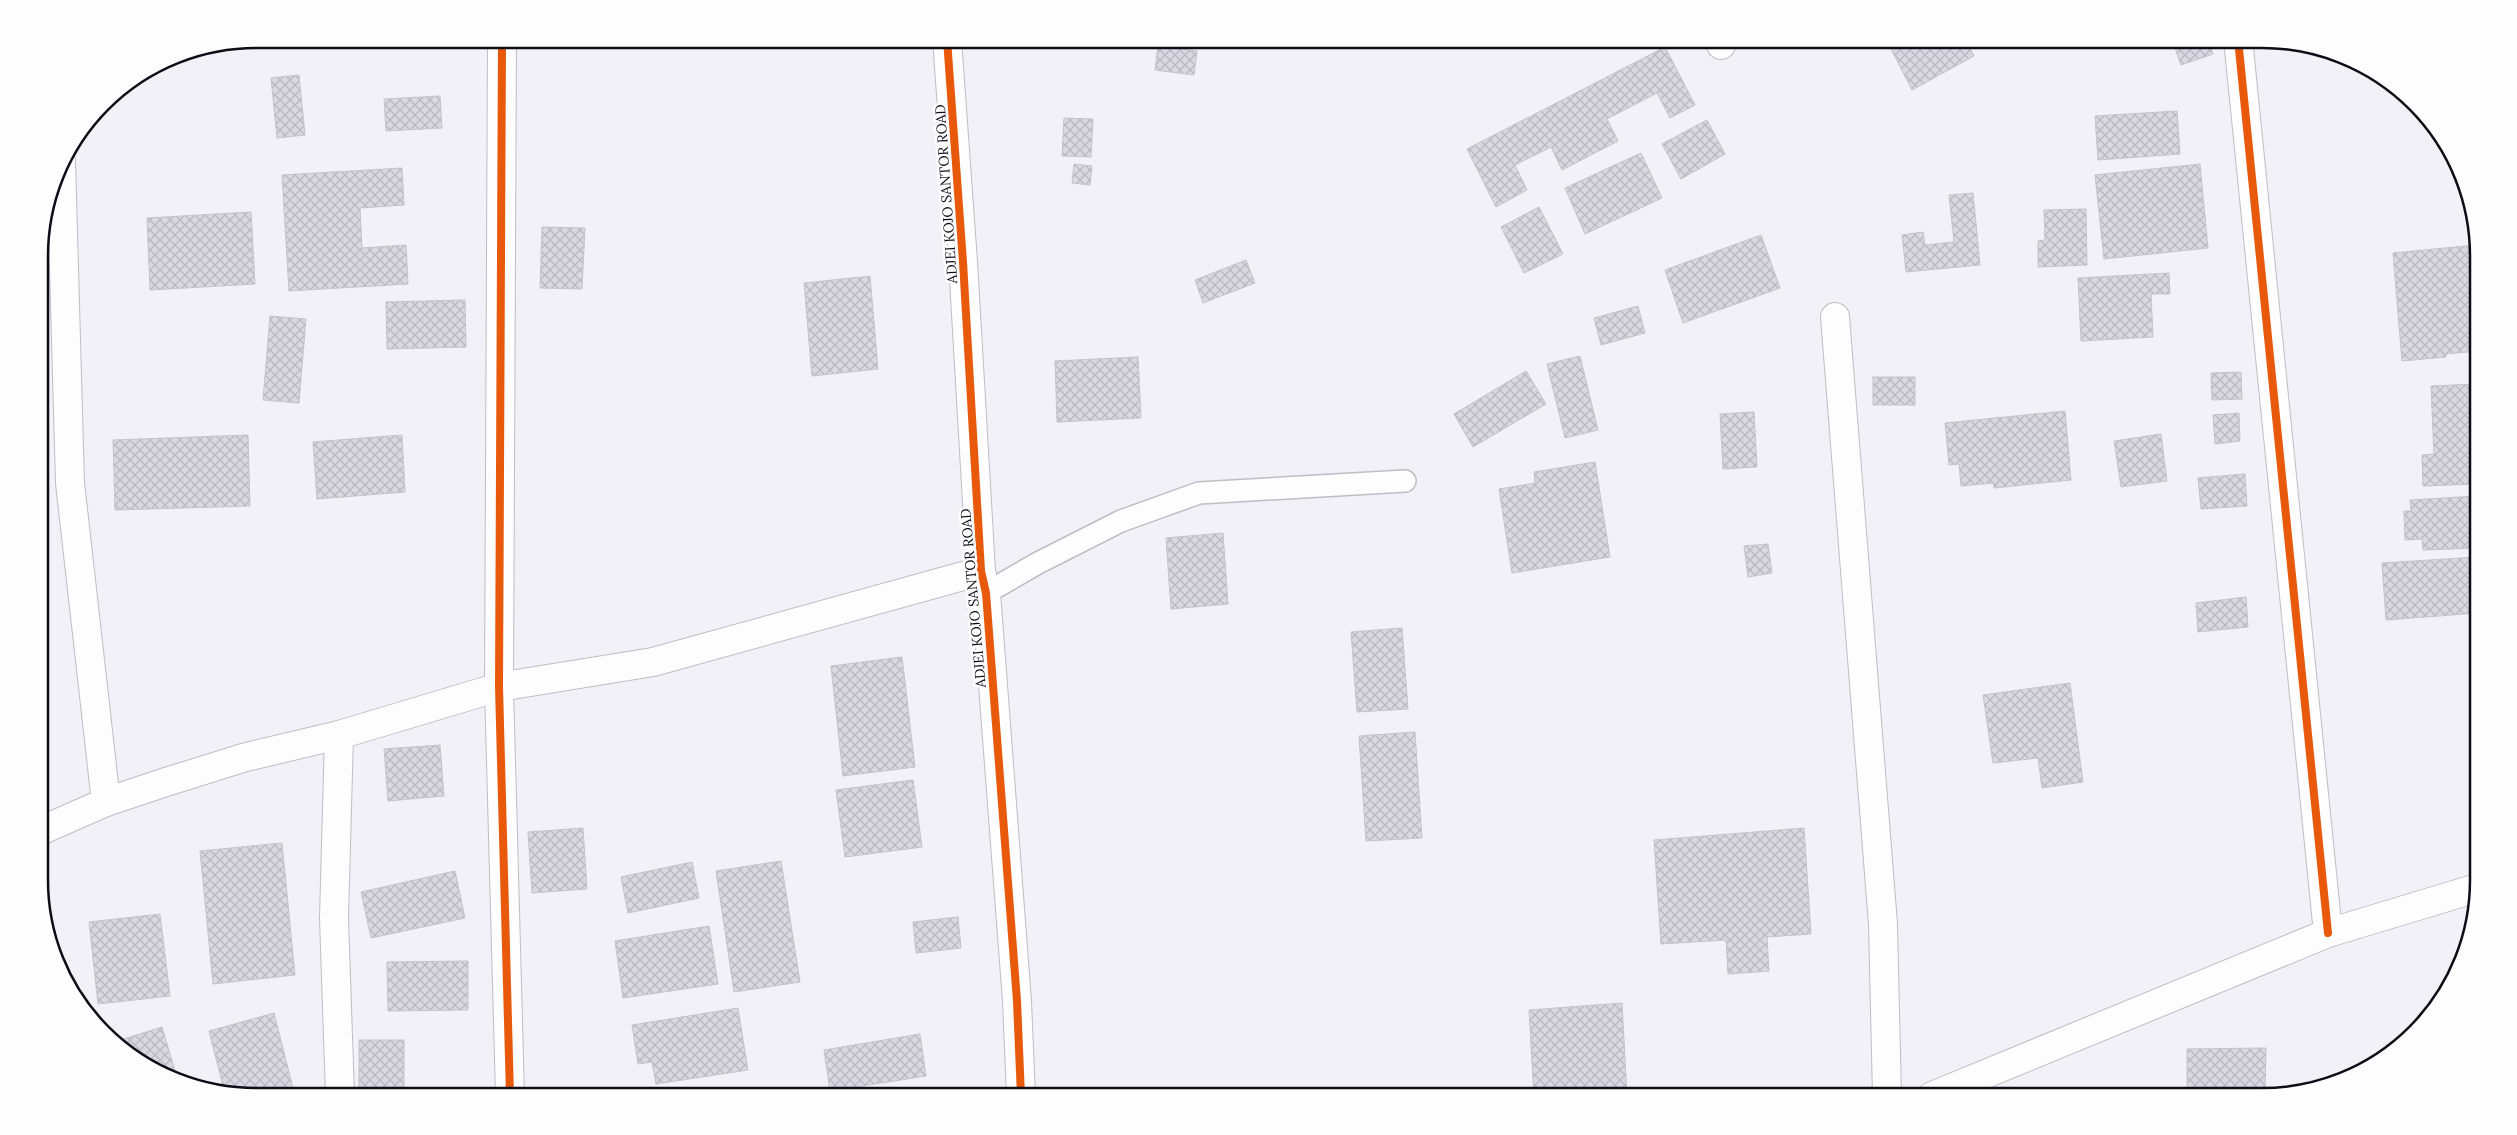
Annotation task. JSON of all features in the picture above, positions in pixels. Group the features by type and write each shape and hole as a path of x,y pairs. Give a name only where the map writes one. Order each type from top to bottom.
{"street":[{"path":"502,48 499,687 510,1088"},
{"name":"ADJEI KOJO SANTOR ROAD","path":"948,48 964,262 984,582 1017,1001 1021,1088"},
{"path":"2239,48 2328,933"},
{"path":"59,189 51,295 72,509 106,802"},
{"path":"1835,317 1882,924 1887,1088"},
{"path":"48,827 106,802 246,758 339,735 499,687 653,662 984,582"},
{"path":"339,735 334,918 340,1088"},
{"path":"1951,1088 2328,933 2469,890"}],"lane":[{"path":"984,582 1038,562 1121,522 1199,493 1405,481"}],"building":[{"path":"1158,48 1197,51 1194,75 1155,70"},
{"path":"1663,48 1666,48 1695,105 1670,118 1657,93 1607,119 1618,141 1562,170 1551,147 1515,165 1527,190 1496,207 1467,149"},
{"path":"1891,48 1970,48 1974,56 1912,90"},
{"path":"2175,48 2211,48 2213,54 2181,65"},
{"path":"299,75 305,135 277,138 271,78"},
{"path":"440,96 442,128 386,131 384,99"},
{"path":"2177,111 2180,154 2098,160 2095,116"},
{"path":"1064,118 1093,119 1091,157 1062,156"},
{"path":"1707,120 1725,154 1681,179 1662,144"},
{"path":"1641,153 1662,198 1585,234 1565,188"},
{"path":"1074,164 1092,166 1090,185 1072,183"},
{"path":"2200,164 2208,248 2104,259 2095,175"},
{"path":"402,168 404,205 360,208 362,248 406,245 408,284 289,291 282,175"},
{"path":"1973,193 1980,265 1906,272 1902,235 1923,232 1925,245 1954,242 1949,195"},
{"path":"1539,207 1563,254 1524,273 1501,227"},
{"path":"2086,209 2087,265 2038,267 2038,241 2045,240 2044,210"},
{"path":"251,212 255,284 150,290 147,218"},
{"path":"542,227 585,228 582,289 540,288"},
{"path":"1761,235 1780,288 1683,323 1665,270"},
{"path":"2469,246 2470,352 2446,354 2446,357 2402,361 2393,253"},
{"path":"1246,260 1255,283 1203,303 1195,280"},
{"path":"2169,273 2170,294 2151,294 2153,337 2081,341 2078,278"},
{"path":"870,276 878,369 812,376 804,283"},
{"path":"465,300 466,347 387,349 386,302"},
{"path":"1638,306 1645,333 1601,345 1594,318"},
{"path":"270,316 306,319 299,403 263,400"},
{"path":"1580,356 1598,430 1565,438 1547,364"},
{"path":"1138,357 1141,418 1057,422 1055,361"},
{"path":"1526,371 1546,404 1473,447 1454,414"},
{"path":"2241,372 2242,399 2212,400 2211,373"},
{"path":"1873,377 1915,377 1915,405 1873,405"},
{"path":"2470,384 2470,484 2423,486 2422,455 2434,454 2431,386"},
{"path":"2065,411 2071,480 1994,488 1993,483 1961,486 1959,464 1949,465 1945,423"},
{"path":"1754,412 1757,467 1723,469 1720,414"},
{"path":"2239,413 2240,441 2215,444 2213,415"},
{"path":"2161,434 2167,481 2121,487 2114,441"},
{"path":"248,435 250,506 115,510 113,440"},
{"path":"402,435 405,492 317,499 313,442"},
{"path":"1595,462 1610,557 1512,573 1499,489 1535,483 1534,472"},
{"path":"2245,474 2247,506 2201,509 2198,478"},
{"path":"2470,496 2470,548 2423,550 2422,539 2405,540 2404,511 2411,511 2410,500"},
{"path":"1223,533 1228,604 1171,609 1166,538"},
{"path":"1768,544 1772,573 1748,577 1744,546"},
{"path":"2470,557 2470,614 2386,620 2382,563"},
{"path":"2246,597 2248,627 2198,632 2196,603"},
{"path":"1402,628 1408,709 1357,712 1351,632"},
{"path":"902,657 915,767 843,776 831,666"},
{"path":"2070,683 2083,782 2042,788 2038,758 1993,763 1983,695"},
{"path":"1415,732 1422,838 1366,841 1359,736"},
{"path":"440,745 444,796 388,801 384,749"},
{"path":"913,780 922,847 845,857 836,790"},
{"path":"583,828 587,889 532,893 528,832"},
{"path":"1804,828 1811,934 1767,937 1769,971 1728,974 1726,940 1661,944 1654,840"},
{"path":"282,843 295,975 213,984 200,851"},
{"path":"781,861 800,982 734,992 716,871"},
{"path":"692,862 699,898 628,913 621,877"},
{"path":"455,871 465,918 371,938 361,892"},
{"path":"160,914 170,996 98,1004 89,922"},
{"path":"958,917 961,948 916,953 913,922"},
{"path":"709,926 718,984 623,998 615,941"},
{"path":"468,961 468,1010 388,1011 387,962"},
{"path":"1622,1003 1627,1088 1534,1088 1529,1010"},
{"path":"738,1008 748,1070 656,1084 652,1062 638,1064 632,1025"},
{"path":"274,1013 293,1088 223,1085 209,1031"},
{"path":"162,1027 175,1072 151,1060 122,1039"},
{"path":"920,1034 926,1076 849,1088 830,1088 824,1050"},
{"path":"359,1040 404,1040 404,1088 359,1088"},
{"path":"2266,1048 2265,1088 2187,1088 2187,1049"}],"cycle path":[{"path":"502,48 499,687 510,1088"},
{"path":"948,48 963,262 981,571 986,593 1017,1001 1021,1088"},
{"path":"2239,48 2328,933"}]}
